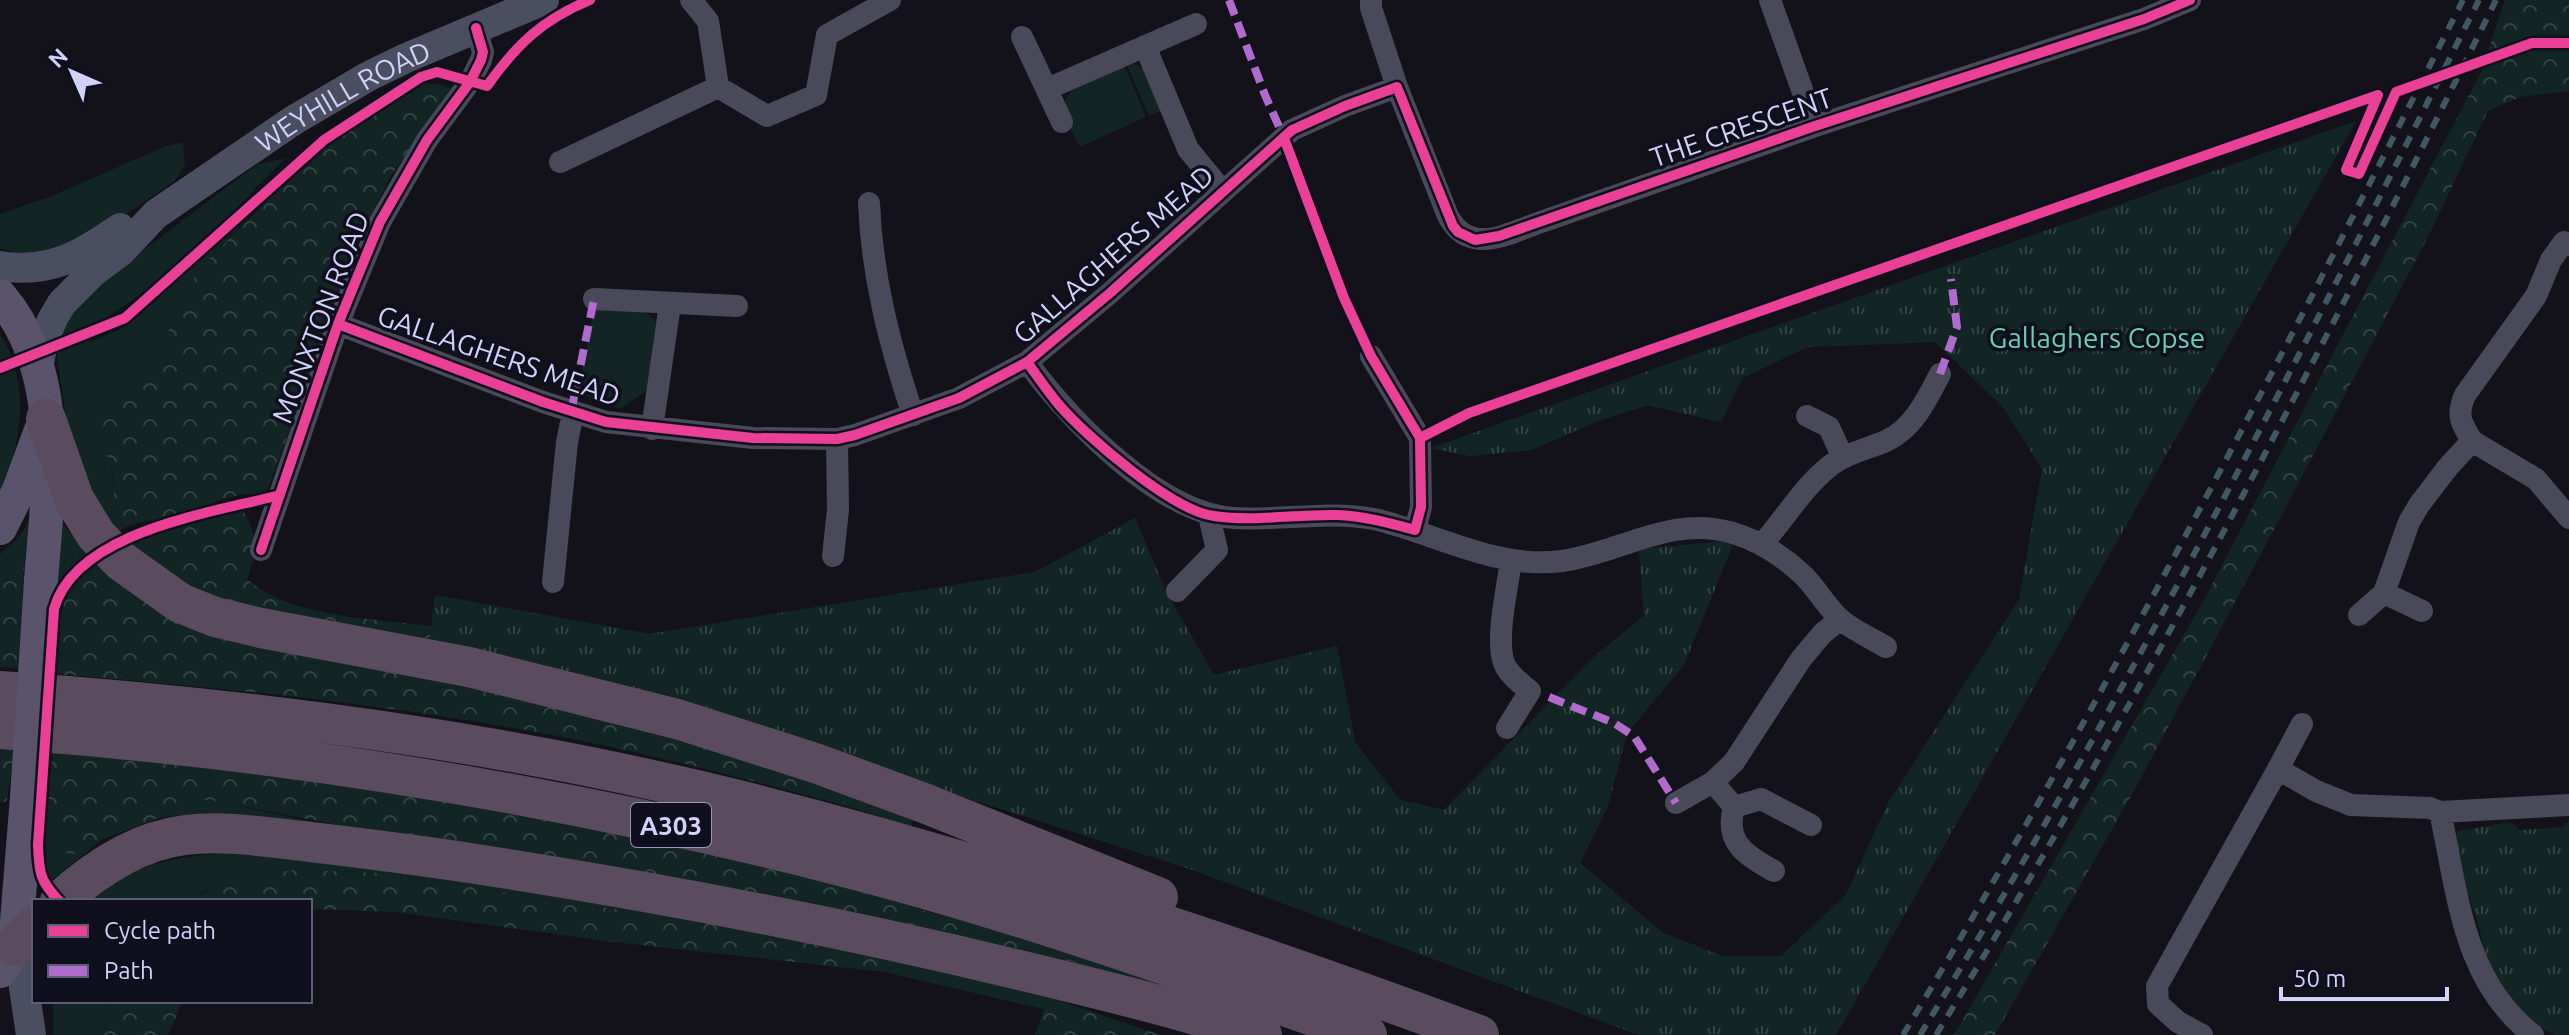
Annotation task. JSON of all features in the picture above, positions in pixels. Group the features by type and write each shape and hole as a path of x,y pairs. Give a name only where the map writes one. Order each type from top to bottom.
{"highway":[{"path":"46,419 74,499 96,535 121,561 180,603 215,617 261,628 469,667 603,699 815,763 1037,847 1174,904 1220,941"},
{"name":"A303","path":"0,691 278,716 551,760 741,801 995,869 1220,941 1479,1035"},
{"name":"A303","path":"0,729 201,747 424,777 680,827 832,863 1079,936 1367,1035"},
{"name":"A303","path":"62,899 102,866 153,843 183,835 279,839 403,853 597,883 777,916 1106,991 1262,1035"}],"main road":[{"name":"WEYHILL ROAD","path":"39,363 43,343 62,303 93,272 121,251 156,214 294,120 354,85 406,58 544,0"},
{"name":"WEYHILL ROAD","path":"14,266 55,264 74,258 124,225 156,214"},
{"path":"0,255 14,266"},
{"path":"0,296 17,319 39,363 46,419 46,514 16,948 31,1035"},
{"path":"0,528 19,490 46,419"}],"street":[{"path":"691,0 708,21 718,87"},
{"path":"718,87 767,116 816,95 827,35 890,0"},
{"path":"1371,0 1397,87"},
{"path":"1770,0 1815,126"},
{"name":"THE CRESCENT","path":"1397,87 1453,226 1475,240 1529,226 2190,0"},
{"path":"1047,89 1196,24"},
{"name":"MONXTON ROAD","path":"261,550 338,324 380,222 427,140 477,71 483,52 476,28"},
{"path":"1022,37 1062,122"},
{"name":"GALLAGHERS MEAD","path":"1145,46 1188,149 1223,192"},
{"path":"560,162 718,87"},
{"name":"GALLAGHERS MEAD","path":"338,324 573,413 606,422 753,438 837,439 959,398 1027,362 1292,130 1397,87"},
{"path":"869,203 871,248 880,300 913,415"},
{"path":"2567,240 2551,260 2536,296 2465,395 2459,408 2460,419 2472,441 2536,479 2569,518"},
{"path":"594,299 737,306"},
{"name":"GALLAGHERS MEAD","path":"652,429 670,304"},
{"path":"1371,356 1420,438 1421,507 1415,530"},
{"path":"1027,362 1061,407 1097,442 1167,496 1209,516 1335,515 1370,519 1511,560 1563,561 1673,529 1729,531 1763,543 1805,577 1840,619 1886,647"},
{"path":"1763,543 1814,479 1843,458 1889,440 1905,428 1921,410 1940,374"},
{"name":"GALLAGHERS MEAD","path":"553,582 567,442 573,413"},
{"path":"1807,416 1829,427 1843,458"},
{"path":"833,556 838,510 837,439"},
{"path":"2359,615 2384,593 2409,522 2448,467 2472,441"},
{"path":"1177,591 1217,550 1209,516"},
{"path":"1507,728 1539,694 1516,679 1504,663 1501,619 1511,560"},
{"path":"2384,593 2422,611"},
{"path":"1676,803 1713,782 1734,762 1801,659 1822,634 1840,619"},
{"path":"2202,1035 2178,1022 2158,1004 2157,986 2302,724"},
{"path":"2278,769 2316,791 2351,805 2430,808 2440,812 2569,805"},
{"path":"1713,782 1734,807 1730,830 1736,843 1774,871"},
{"path":"1734,807 1761,799 1811,825"},
{"path":"2440,812 2453,891 2468,940 2480,973 2517,1031"}],"green space":[{"path":"2505,0 2569,0 2569,91 2520,97 2488,111 2429,235 2277,524 2135,789 1995,1035 1954,1035 2201,605 2480,74"},
{"path":"1123,63 1146,117 1080,147 1064,112 1069,94 1085,81"},
{"path":"1126,63 1134,64 1147,73 1163,110 1149,116"},
{"name":"Gallaghers Copse","path":"421,83 452,89 391,176 364,229 266,494 244,494 216,501 217,511 243,511 255,544 247,579 265,592 309,609 431,626 435,595 649,634 1035,572 1135,518 1167,594 1214,675 1337,646 1355,742 1400,800 1444,810 1595,656 1644,616 1639,549 1684,665 1627,733 1608,806 1580,863 1663,933 1722,956 1781,956 1846,895 1889,801 2019,600 2042,469 2003,407 1935,342 1807,347 1742,378 1721,422 1647,405 1598,421 1531,450 1469,456 1431,448 2356,121 1836,1035 1639,1035 1190,869 635,692 210,603 126,544 151,532 155,519 125,527 114,513 114,483 111,464 102,445 98,424 100,410 116,393 134,385 150,368 198,270 321,147"},
{"name":"Gallaghers Copse","path":"2356,121 1836,1035 1639,1035 1190,869 635,692 430,639 435,595 649,634 1035,572 1135,518 1167,594 1214,675 1337,646 1355,742 1400,800 1444,810 1595,656 1644,616 1639,549 1735,540 1684,665 1627,733 1608,806 1580,863 1663,933 1722,956 1781,956 1846,895 1889,801 2019,600 2042,469 2003,407 1935,342 1807,347 1742,378 1721,422 1647,405 1598,421 1531,450 1469,456 1431,448"},
{"path":"183,142 185,165 175,181 115,221 69,245 46,251 23,253 0,248 0,214 49,197 166,146"},
{"path":"286,158 166,274 113,313 85,328 89,342 121,329 280,186 198,270 150,368 134,385 116,393 111,464 114,513 125,527 112,539 107,534 66,418 57,356 64,325 85,295 256,165"},
{"path":"594,308 643,311 656,321 649,389 620,409 578,393"},
{"path":"0,334 16,374 20,414 18,435 0,496"},
{"path":"30,520 27,630 20,634 25,553 0,564 0,554 18,538"},
{"path":"63,524 90,555 67,575 52,600 58,530"},
{"path":"25,552 18,668 0,667 0,564"},
{"path":"96,562 378,663 710,745 846,796 843,805 628,751 462,720 260,693 57,674 58,626 65,596 82,572"},
{"path":"710,745 915,814 911,827 843,805 845,795"},
{"path":"0,749 14,749 7,801 0,803"},
{"path":"53,751 163,757 552,816 861,891 1005,936 1076,962 1073,969 210,800 178,801 159,818 103,839 79,854 64,853 62,814 47,800"},
{"path":"47,800 62,814 79,854 103,839 52,880 46,872 42,852"},
{"path":"210,800 337,827 226,814 159,818 178,801"},
{"path":"2569,820 2569,1035 2555,1035 2540,1027 2514,1004 2485,961 2480,930 2460,877 2454,838 2458,831 2510,822 2520,830 2563,827"},
{"path":"261,850 709,916 591,907 388,873 294,870 205,890 189,899 94,899 115,882 148,866 205,855"},
{"path":"294,870 388,873 591,907 709,916 887,952 884,972 605,941 395,912 312,909 312,899 189,899 251,877"},
{"path":"916,908 1097,958 1207,996 1073,969 1075,962"},
{"path":"887,952 1048,997 1043,1009 884,972"},
{"path":"1048,997 1161,1035 1035,1035"},
{"path":"53,1003 112,1003 104,1035 53,1035"},
{"path":"112,1003 182,1003 168,1035 104,1035"}],"railway":[{"path":"1903,1035 2051,781 2192,523 2463,0"},
{"path":"1920,1035 1996,909 2141,653 2279,393 2479,0"},
{"path":"1936,1035 2086,782 2228,524 2496,0"}],"marked path":[{"path":"1229,0 1284,138"},
{"path":"1940,374 1957,327 1951,279"},
{"path":"571,412 594,299"},
{"path":"1549,697 1614,723 1634,736 1676,803"}],"cycle path":[{"path":"0,368 125,318 324,140 421,77 437,72 487,86 532,35 558,16 590,0"},
{"path":"338,324 543,402 606,422 753,438 837,439 959,398 1027,362 1110,293 1292,130 1397,87 1453,226 1475,240 1499,236 1815,126 2144,19 2190,0"},
{"path":"261,550 338,324 380,222 427,140 470,82 481,60 483,52 476,28"},
{"path":"2378,95 2346,170 2359,174 2396,92 2532,43 2569,43"},
{"path":"1420,438 1469,413 2378,95"},
{"path":"1027,362 1060,406 1090,436 1132,471 1197,511 1214,516 1245,518 1347,516 1415,530 1421,507 1420,438 1371,356 1344,298 1284,138"},
{"path":"57,899 42,876 38,845 54,609 67,582 89,561 117,543 184,518 280,495"}]}
